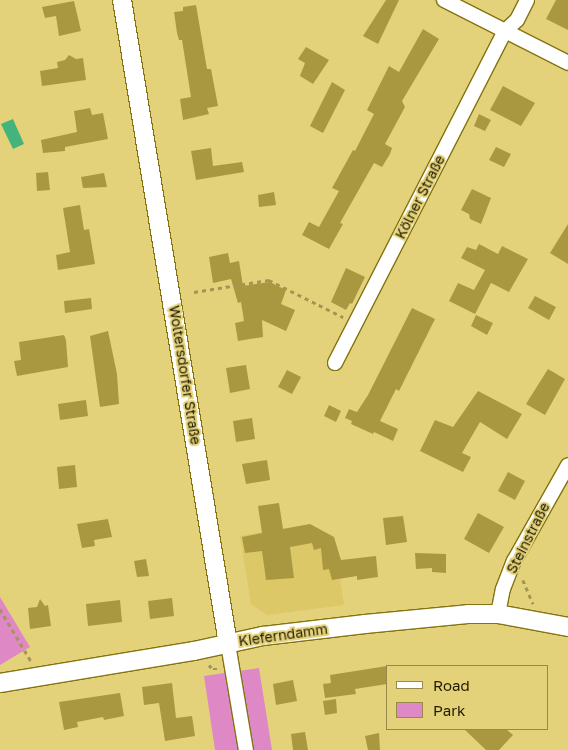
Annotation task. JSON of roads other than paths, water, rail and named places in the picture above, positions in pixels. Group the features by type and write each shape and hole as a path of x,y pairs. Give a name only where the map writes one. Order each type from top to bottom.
{"street":[{"name":"Woltersdorfer Straße","path":"122,0 246,750"},
{"path":"444,0 568,64"},
{"name":"Kölner Straße","path":"335,363 505,31 517,20 527,0"},
{"name":"Steinstraße","path":"498,614 503,589 514,561 568,465"},
{"name":"Kieferndamm","path":"0,683 228,644 263,636 365,624 468,614 498,614 568,627"}]}
